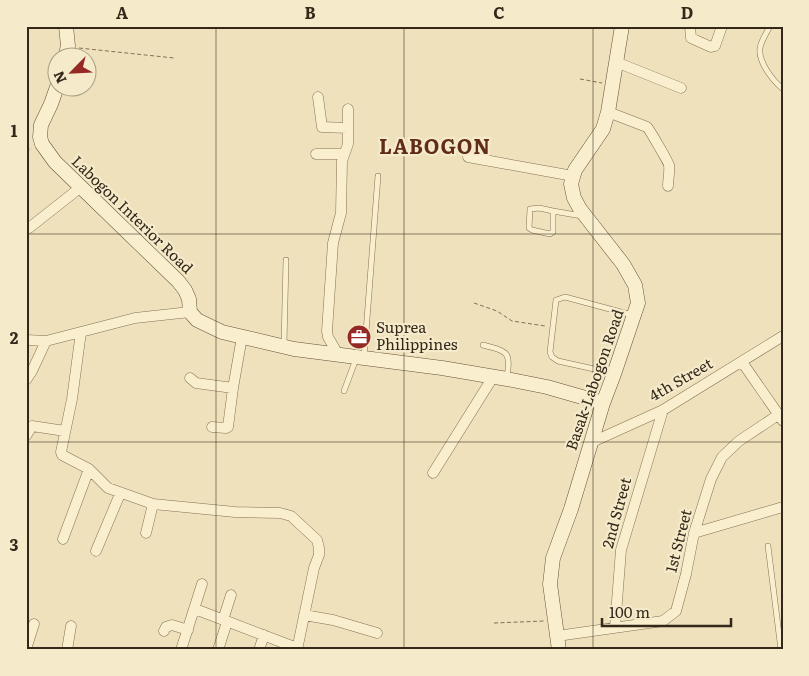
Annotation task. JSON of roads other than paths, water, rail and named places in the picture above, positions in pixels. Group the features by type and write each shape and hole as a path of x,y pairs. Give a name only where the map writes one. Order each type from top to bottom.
{"street":[{"path":"66,26 67,48"},
{"path":"468,156 573,176 575,170 603,129 608,112 622,26"},
{"path":"690,26 691,38 711,47 716,46 722,26"},
{"path":"616,62 681,88"},
{"path":"318,97 322,127 348,128"},
{"name":"Labogon Interior Road","path":"53,98 41,125 40,136 42,144 55,162 178,281 189,299 190,312"},
{"path":"339,356 327,331 333,243 341,213 342,161 348,144 348,109"},
{"path":"608,112 646,126 651,131 660,152 668,162 668,186"},
{"path":"316,154 343,154"},
{"name":"Basak-Labogon Road","path":"558,643 550,584 553,558 571,509 602,403 635,316 638,303 635,285 623,264 585,216 574,198 571,184 573,176"},
{"path":"29,228 80,187"},
{"path":"26,340 46,341 135,318 190,312 197,320 222,332 284,347 339,356 442,368 547,387 602,403"},
{"path":"81,332 62,455 89,469 108,488 120,494 153,504 235,512 280,513 291,516 317,540 319,555 314,568 297,649 195,609"},
{"name":"4th Street","path":"590,443 663,410 783,336"},
{"path":"212,427 226,428 228,426 242,337"},
{"path":"26,380 46,341"},
{"path":"742,362 781,418"},
{"path":"433,473 493,377"},
{"path":"190,378 196,384 233,388"},
{"name":"2nd Street","path":"615,627 621,550 663,410"},
{"name":"1st Street","path":"558,643 615,627 662,622 676,611 694,533 710,479 722,457 739,442 781,418"},
{"path":"26,436 30,427 33,426 65,431"},
{"path":"63,539 89,469"},
{"path":"96,551 120,494"},
{"path":"146,533 153,504"},
{"path":"694,533 783,507"},
{"path":"181,650 202,584"},
{"path":"218,650 231,595"},
{"path":"304,615 333,620 377,633"},
{"path":"26,649 34,624"},
{"path":"164,631 166,627 172,625 188,630"},
{"path":"67,650 71,626"},
{"path":"259,650 264,635"}],"lane":[{"path":"770,26 759,49 764,66 775,82 783,89"},
{"path":"344,391 360,358 378,176"},
{"path":"553,211 552,232 550,234 529,228 530,209 539,208 585,216"},
{"path":"284,347 286,260"},
{"path":"614,374 558,361 552,357 550,352 556,300 564,297 635,316"},
{"path":"483,345 502,350 507,355 510,360 507,380"},
{"path":"768,546 781,650"}],"place":[{"name":"Suprea Philippines","path":"359,337"}],"district":[{"name":"LABOGON","path":"435,147"}]}
